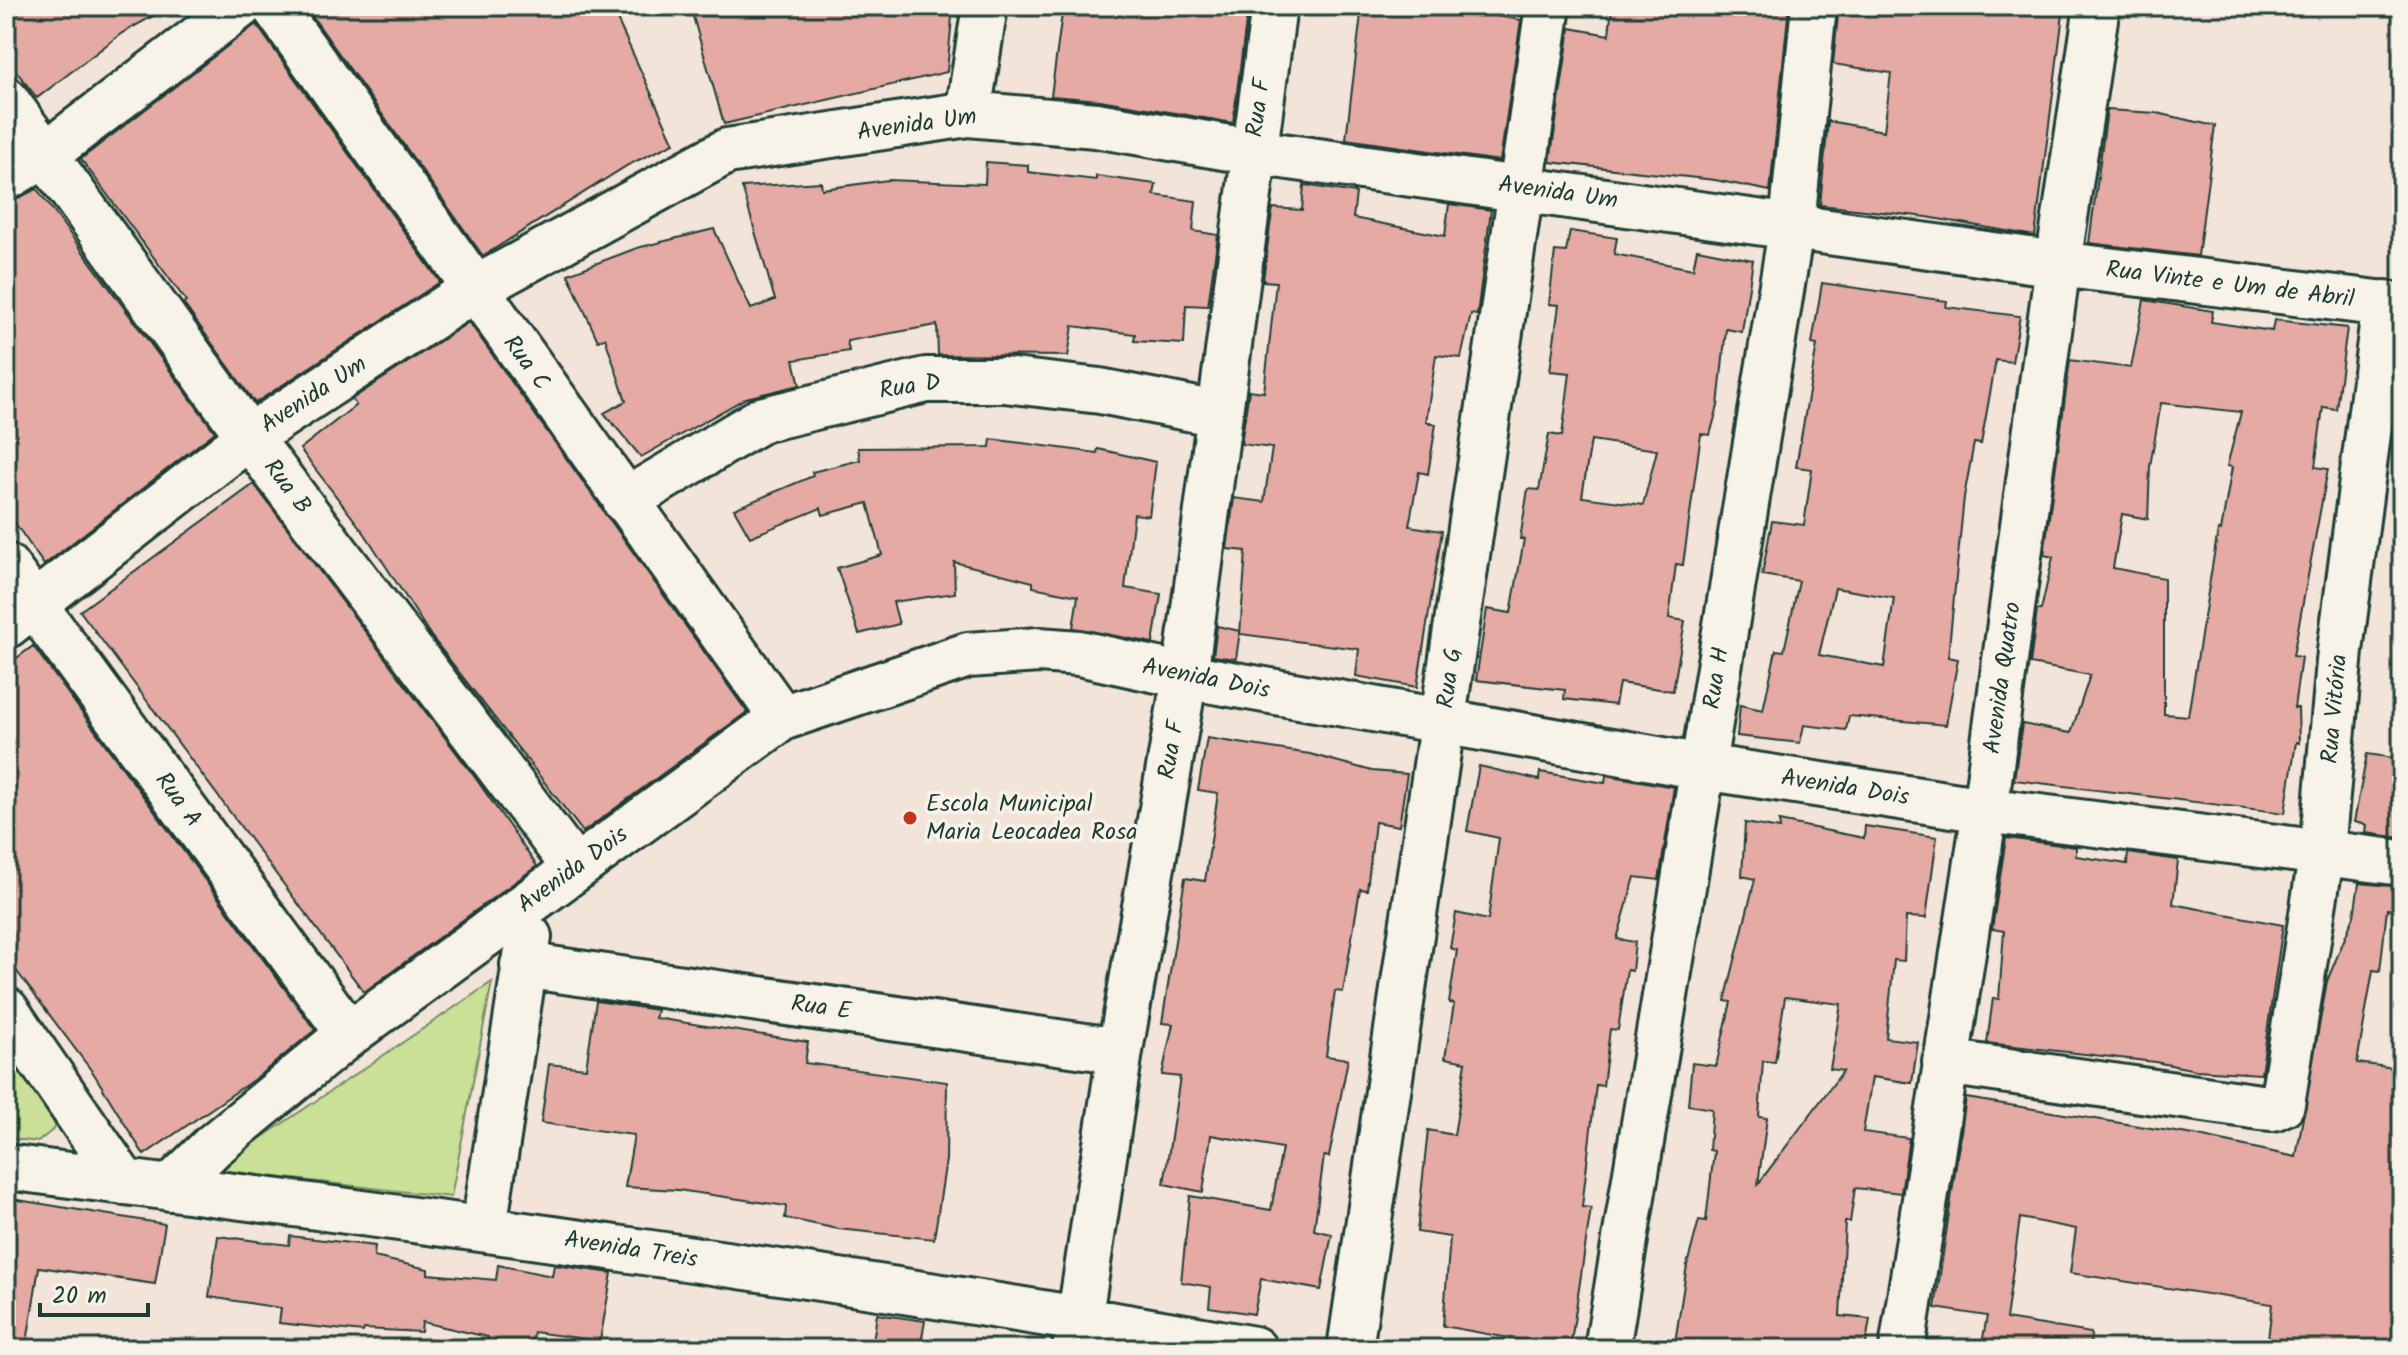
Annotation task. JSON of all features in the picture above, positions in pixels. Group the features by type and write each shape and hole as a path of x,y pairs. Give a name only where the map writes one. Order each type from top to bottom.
{"street":[{"path":"6,178 46,154 240,6"},
{"name":"Rua C","path":"274,6 473,290 782,718"},
{"path":"968,114 985,6"},
{"name":"Rua F","path":"1077,1334 1120,1051 1185,676 1274,6"},
{"name":"Rua G","path":"1350,1349 1548,6"},
{"name":"Rua H","path":"1607,1349 1792,224 1814,6"},
{"name":"Avenida Quatro","path":"1902,1349 1985,810 2058,264 2097,6"},
{"name":"Rua B","path":"6,100 249,437 575,868"},
{"name":"Avenida Um","path":"21,615 249,437 473,290 727,151 968,114 1096,125 1253,152 1792,224 2058,264"},
{"name":"Rua Vinte e Um de Abril","path":"2058,264 2393,304"},
{"name":"Rua Vitória","path":"1945,1062 2273,1108 2284,1100 2322,851 2340,651 2393,304"},
{"name":"Rua D","path":"625,501 761,420 926,380 1004,380 1100,391 1218,414"},
{"name":"Rua A","path":"6,566 21,615 349,1034"},
{"name":"Avenida Dois","path":"170,1188 213,1146 349,1034 782,718 968,655 992,652 1079,653 1185,676 1703,767 1985,810 2402,863"},
{"path":"484,1227 523,965 539,894"},
{"name":"Rua E","path":"523,965 1120,1051"},
{"path":"6,1010 124,1182"},
{"name":"Avenida Treis","path":"6,1167 484,1227 1077,1334 1254,1349"}],"green space":[{"path":"492,982 451,1197 222,1171 236,1155"},
{"path":"6,1045 53,1110 55,1128 38,1142 6,1138"}],"building":[{"path":"6,6 171,6 122,33 37,98 6,58"},
{"path":"305,6 611,6 674,143 628,165 483,256"},
{"path":"690,6 953,6 947,72 724,124"},
{"path":"1063,6 1248,6 1233,123 1100,100 1051,96"},
{"path":"1362,6 1436,6 1521,20 1500,161 1346,139"},
{"path":"1612,6 1789,6 1770,191 1715,180 1550,162 1570,28 1609,35"},
{"path":"1839,6 2064,6 2035,236 1927,217 1820,205 1828,121 1884,131 1891,73 1833,64"},
{"path":"256,24 440,282 255,403 183,303 186,301 81,159"},
{"path":"2107,110 2157,113 2215,126 2198,256 2089,243"},
{"path":"986,162 1028,165 1028,172 1156,184 1154,195 1196,201 1193,231 1218,235 1208,306 1186,305 1184,344 1134,341 1135,334 1073,326 1068,356 938,355 937,325 847,341 849,351 794,360 800,385 746,398 641,457 604,413 626,401 605,338 598,341 568,274 637,248 714,229 751,309 775,300 742,187 821,182 822,189 888,180 985,184"},
{"path":"1304,185 1356,193 1353,218 1445,236 1449,204 1491,210 1477,315 1471,314 1461,358 1436,355 1426,422 1436,424 1428,474 1419,472 1409,526 1442,531 1417,687 1356,676 1359,649 1240,634 1246,551 1227,549 1234,498 1264,502 1272,448 1241,444 1249,390 1264,392 1276,282 1263,281 1270,226 1273,208 1302,210"},
{"path":"37,189 215,432 44,565 6,510 6,203"},
{"path":"1570,231 1617,238 1614,254 1693,269 1697,249 1753,260 1742,332 1726,329 1718,406 1710,435 1701,434 1683,565 1676,564 1669,618 1685,621 1673,691 1619,683 1615,705 1564,699 1565,690 1476,680 1487,609 1511,613 1524,539 1520,539 1528,489 1539,490 1549,434 1562,436 1570,373 1550,371 1559,305 1549,304 1555,251 1566,252","holes":["1591,440 1657,450 1643,505 1582,497"]},
{"path":"1822,283 1947,301 1946,307 2020,316 2012,362 1996,360 1981,444 1974,443 1964,497 1948,657 1958,659 1946,725 1849,716 1846,730 1804,725 1800,743 1737,736 1740,705 1763,710 1776,650 1784,651 1799,581 1762,575 1772,521 1804,525 1812,469 1796,467 1817,345 1812,344","holes":["1835,588 1894,598 1884,667 1819,655"]},
{"path":"2144,300 2213,311 2211,322 2272,331 2274,320 2347,328 2336,409 2323,407 2315,467 2328,469 2293,656 2301,657 2294,708 2298,708 2299,743 2296,742 2285,813 2014,780 2022,724 2071,733 2090,675 2030,664 2037,610 2041,610 2053,557 2044,555 2070,360 2131,368","holes":["2161,403 2241,412 2227,466 2232,467 2221,531 2218,530 2188,716 2164,714 2164,578 2113,568 2122,514 2148,519 2150,466"]},
{"path":"469,322 747,712 583,832 431,636 365,534 300,449 356,405 352,399"},
{"path":"991,439 1097,453 1098,449 1156,462 1149,516 1134,514 1125,588 1161,594 1153,643 1073,628 1078,596 1033,587 1033,582 954,562 955,593 893,602 899,624 859,634 837,568 882,555 868,503 823,515 821,508 750,537 734,509 813,476 812,472 860,460 858,448 990,447"},
{"path":"254,484 474,776 537,866 364,992 80,611"},
{"path":"1217,626 1240,631 1236,659 1213,656"},
{"path":"33,646 315,1030 256,1078 144,1155 94,1074 6,957 6,666"},
{"path":"1207,738 1310,754 1372,771 1407,774 1399,826 1375,822 1367,890 1360,889 1343,992 1335,991 1326,1056 1348,1059 1329,1157 1324,1156 1314,1230 1332,1234 1321,1290 1261,1279 1254,1314 1209,1307 1211,1287 1181,1282 1190,1196 1271,1210 1282,1148 1211,1135 1203,1192 1164,1184 1180,1077 1162,1075 1173,1024 1162,1023 1185,878 1205,881 1218,793 1198,790"},
{"path":"2367,754 2402,759 2402,838 2366,833 2367,825 2354,822"},
{"path":"1479,766 1539,780 1540,772 1605,783 1606,775 1674,787 1659,880 1635,877 1617,939 1635,942 1632,971 1627,970 1618,1030 1610,1029 1603,1086 1596,1085 1582,1207 1591,1208 1570,1349 1443,1326 1450,1237 1417,1232 1428,1130 1454,1135 1466,1062 1445,1058 1454,1004 1449,1003 1457,950 1450,948 1456,913 1488,920 1499,838 1467,831"},
{"path":"1779,821 1864,838 1865,826 1937,837 1926,918 1906,917 1904,961 1894,960 1886,1038 1918,1042 1912,1083 1872,1077 1863,1132 1909,1138 1901,1193 1855,1188 1850,1222 1845,1222 1840,1316 1870,1319 1865,1349 1674,1349 1687,1265 1699,1220 1706,1221 1714,1151 1709,1150 1712,1109 1688,1105 1692,1063 1716,1066 1731,1002 1725,1001 1755,879 1742,876 1745,823 1780,829","holes":["1785,997 1841,1004 1830,1069 1843,1071 1758,1184 1767,1118 1759,1117 1763,1061 1775,1062"]},
{"path":"2006,838 2076,847 2076,856 2127,864 2128,853 2178,860 2173,904 2283,925 2261,1074 2196,1070 2155,1062 1987,1043 1993,998 1999,999 2004,931 1992,929"},
{"path":"2359,883 2402,887 2402,912 2387,909 2380,971 2373,970 2357,1063 2402,1069 2402,1349 2267,1349 2272,1304 2070,1273 2076,1229 2020,1218 2006,1319 2091,1333 2090,1349 1981,1349 1987,1316 1935,1308 1966,1098 2194,1135 2296,1157 2327,981 2354,916"},
{"path":"596,1001 657,1010 655,1018 808,1042 805,1063 947,1082 946,1160 934,1239 838,1229 785,1218 786,1206 678,1190 625,1187 634,1135 541,1123 549,1064 586,1068"},
{"path":"6,1198 165,1224 155,1284 39,1267 26,1349 6,1349"},
{"path":"218,1236 289,1245 290,1236 375,1246 374,1257 428,1269 428,1274 496,1280 498,1265 552,1276 554,1265 612,1273 600,1341 534,1332 531,1349 504,1349 487,1346 488,1337 422,1322 421,1332 364,1329 363,1332 279,1323 281,1308 209,1297"},
{"path":"877,1314 925,1321 920,1349 872,1349"}],"place":[{"name":"Escola Municipal Maria Leocadea Rosa","path":"910,818"}]}
